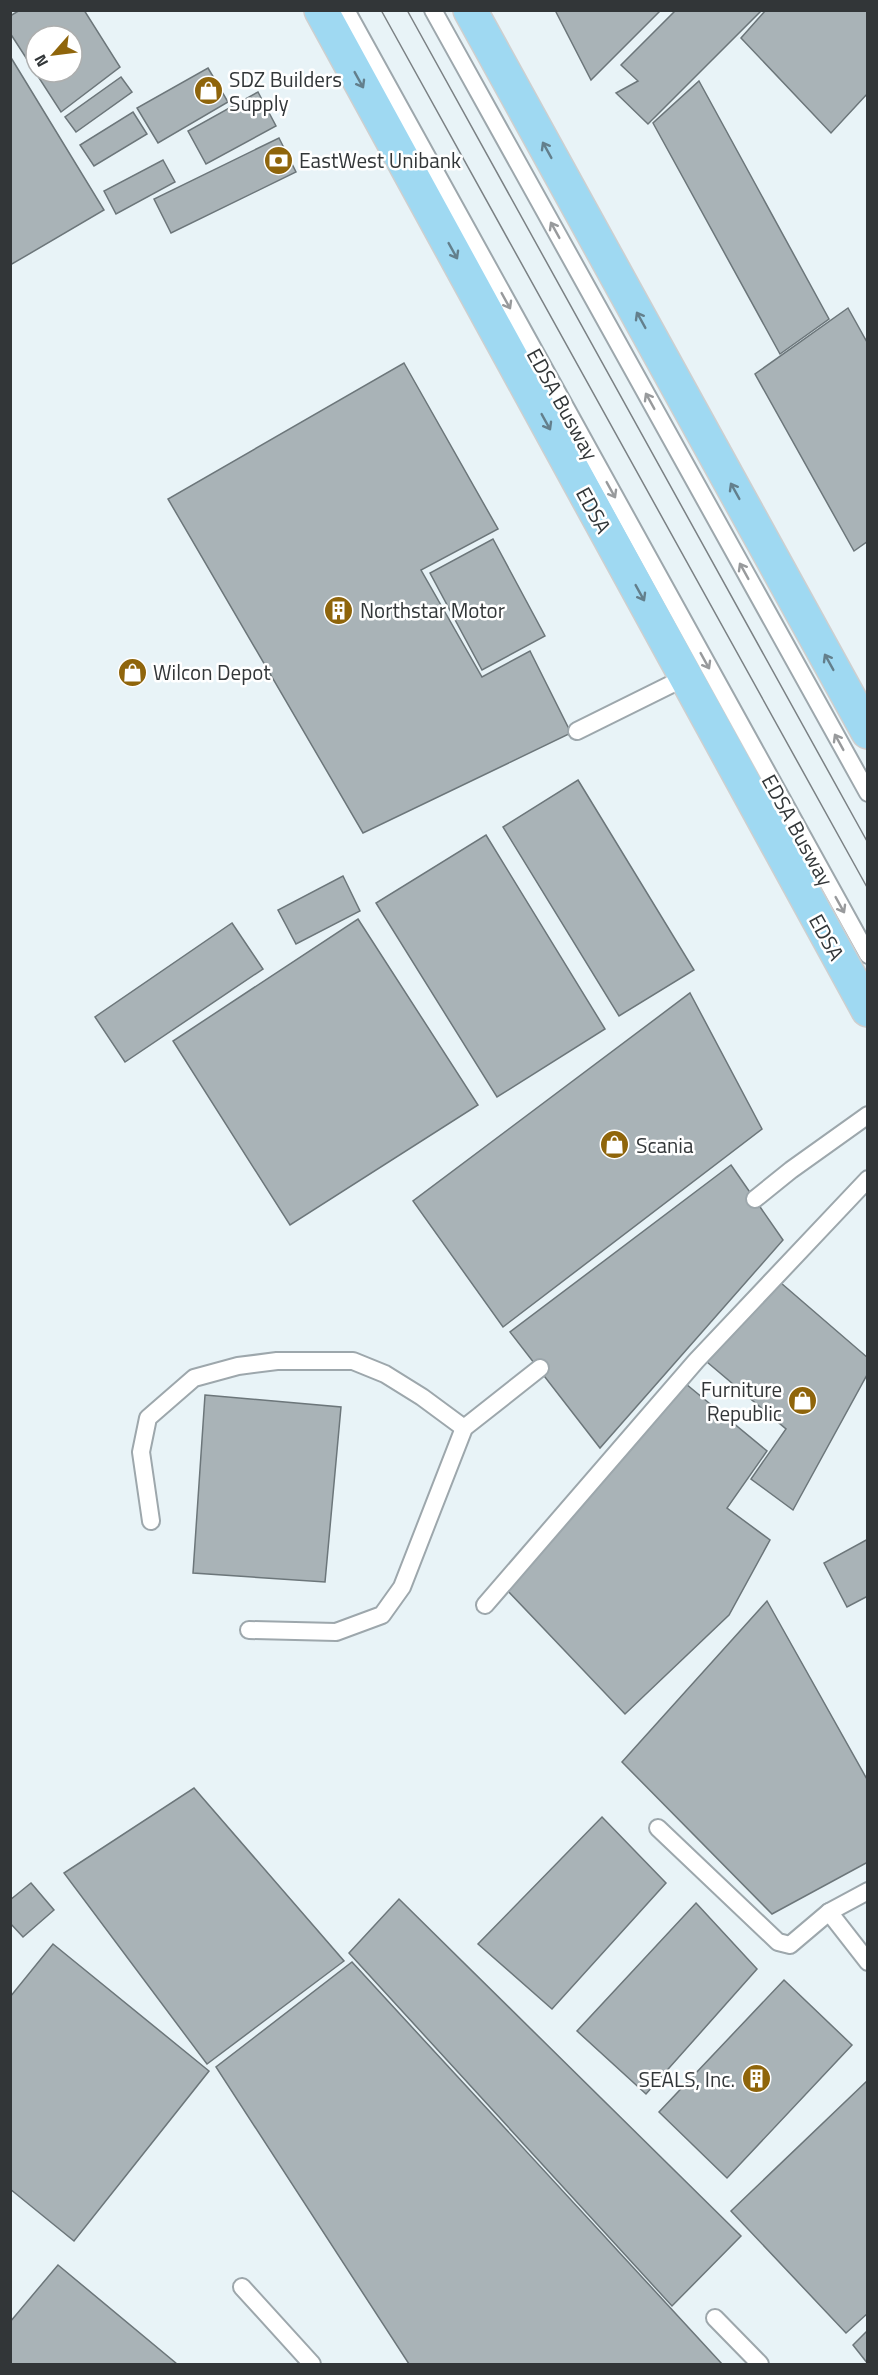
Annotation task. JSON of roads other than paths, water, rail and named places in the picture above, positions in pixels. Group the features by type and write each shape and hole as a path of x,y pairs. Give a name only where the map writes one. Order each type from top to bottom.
{"highway":[{"name":"EDSA","path":"321,10 867,1010"},
{"path":"470,10 867,732"}],"lane":[{"name":"EDSA Busway","path":"346,10 867,955"},
{"path":"433,10 867,793"},
{"path":"577,731 686,677"},
{"path":"755,1199 867,1115"},
{"path":"485,1605 696,1360 867,1179"},
{"path":"151,1521 141,1452 148,1418 194,1378 238,1366 277,1361 353,1361 385,1374 422,1397 464,1428"},
{"path":"249,1630 336,1632 382,1615 402,1587 464,1428 540,1368"},
{"path":"658,1828 778,1942 790,1945 829,1912 867,1891"},
{"path":"829,1912 867,1962"},
{"path":"242,2287 312,2364"},
{"path":"715,2318 760,2364"}],"tram line":[{"path":"381,10 868,889"},
{"path":"407,10 868,843"}],"place":[{"name":"SDZ Builders Supply","path":"208,91"},
{"name":"EastWest Unibank","path":"278,160"},
{"name":"Northstar Motor","path":"339,610"},
{"name":"Wilcon Depot","path":"132,672"},
{"name":"Scania","path":"615,1145"},
{"name":"Furniture Republic","path":"803,1401"},
{"name":"SEALS, Inc.","path":"756,2079"}]}
